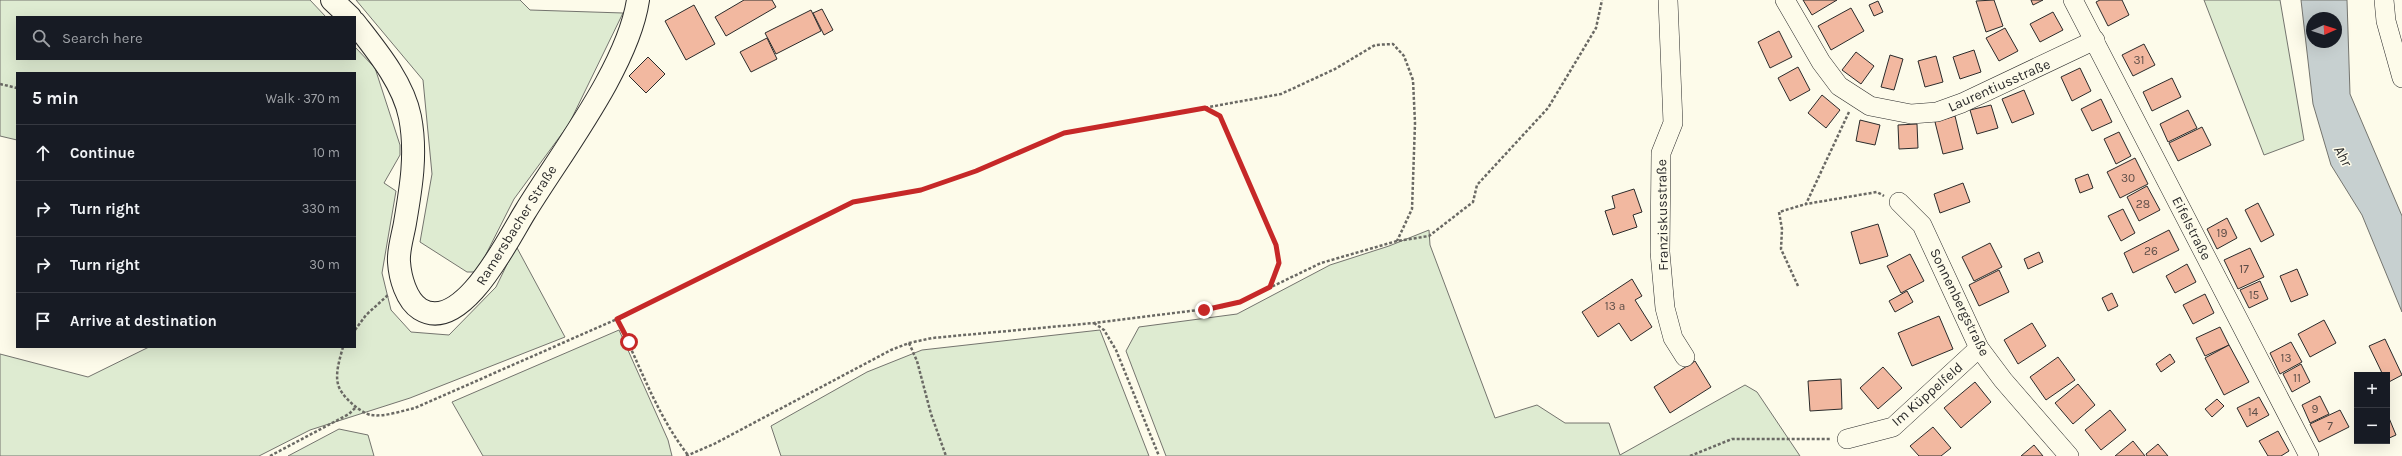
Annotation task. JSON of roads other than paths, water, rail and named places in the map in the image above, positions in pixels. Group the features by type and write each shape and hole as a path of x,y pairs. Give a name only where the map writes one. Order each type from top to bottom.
{"main road":[{"path":"332,0 349,16"},
{"name":"Ramersbacher Straße","path":"356,24 378,53 399,88 409,116 413,143 413,175 399,261 405,288 413,303 419,308 436,313 460,304 474,290 492,266 597,98 621,51 636,13 638,0"}],"street":[{"name":"Franziskusstraße","path":"1668,0 1673,123 1661,153 1660,252 1665,308 1673,338 1684,357"},
{"name":"Laurentiusstraße","path":"1785,0 1821,62 1839,86 1870,106 1911,114 1937,112 1962,104 2095,40"},
{"name":"Eifelstraße","path":"2073,0 2309,456"},
{"path":"2384,0 2386,21 2402,78"},
{"name":"Sonnenbergstraße","path":"1899,202 1922,225 1979,348 2003,380 2069,456"},
{"name":"Im Küppelfeld","path":"1847,439 1893,427 1979,348"}],"water":[{"name":"Ahr","path":"2301,0 2347,0 2350,94 2402,216 2402,312 2362,215 2331,165 2313,104 2307,48 2342,48 2342,12 2306,12 2306,43"}]}
